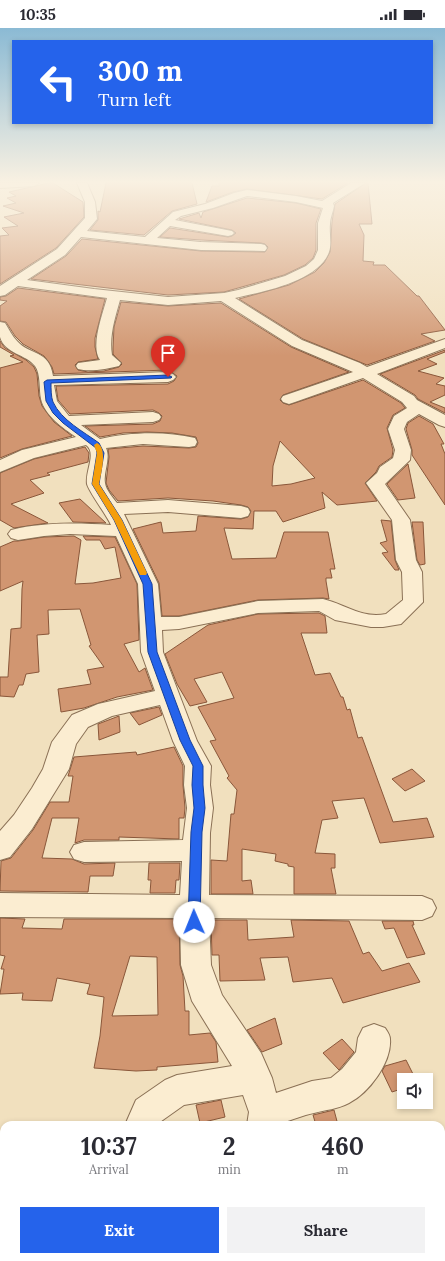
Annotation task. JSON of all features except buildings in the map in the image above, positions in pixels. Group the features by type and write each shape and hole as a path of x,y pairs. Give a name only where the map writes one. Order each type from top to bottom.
{"street":[{"path":"0,292 61,252 71,241"},
{"path":"144,241 261,248"},
{"path":"17,282 116,296 168,301 224,297 289,279 310,269 319,261 324,250 324,241"},
{"path":"75,366 114,363 105,357 103,340 108,318 116,296"},
{"path":"224,297 297,343 355,366 386,387 408,399 413,404 445,422"},
{"path":"0,326 12,345 37,359 44,367 49,401 56,412 65,421 93,442 100,453 96,484 118,520 148,584 148,605 151,624 152,652 185,740 198,766 197,785 200,808 196,850 194,907 196,965 208,1002 249,1064 255,1078 265,1119 312,1097 338,1092 354,1080 372,1057 374,1038"},
{"path":"289,399 365,373 445,343"},
{"path":"47,382 168,377"},
{"path":"151,624 179,623 258,607 323,605 343,615 371,621 393,619 413,602 412,572 406,560 401,520 376,483 385,475 386,471 401,460 403,450 396,430 400,419 416,408 413,404"},
{"path":"65,421 153,417"},
{"path":"0,467 28,454 93,442 161,439 189,442"},
{"path":"111,509 168,506 241,512"},
{"path":"18,534 34,530 75,529 122,531"},
{"path":"0,850 23,822 41,795 56,769 64,742 80,722 106,710 168,696"},
{"path":"84,852 196,850"},
{"path":"0,905 422,908"},
{"path":"144,1121 148,1111 177,1091 255,1078"}],"slow traffic":[{"path":"97,445 100,453 96,476 98,490 118,520 143,573"}],"route":[{"path":"168,377 47,382 49,401 56,412 73,428 97,444 99,448 100,453 97,464 96,484 98,490 118,520 148,584 148,605 151,624 152,652 185,740 198,766 197,785 200,808 197,832 194,922"}]}
